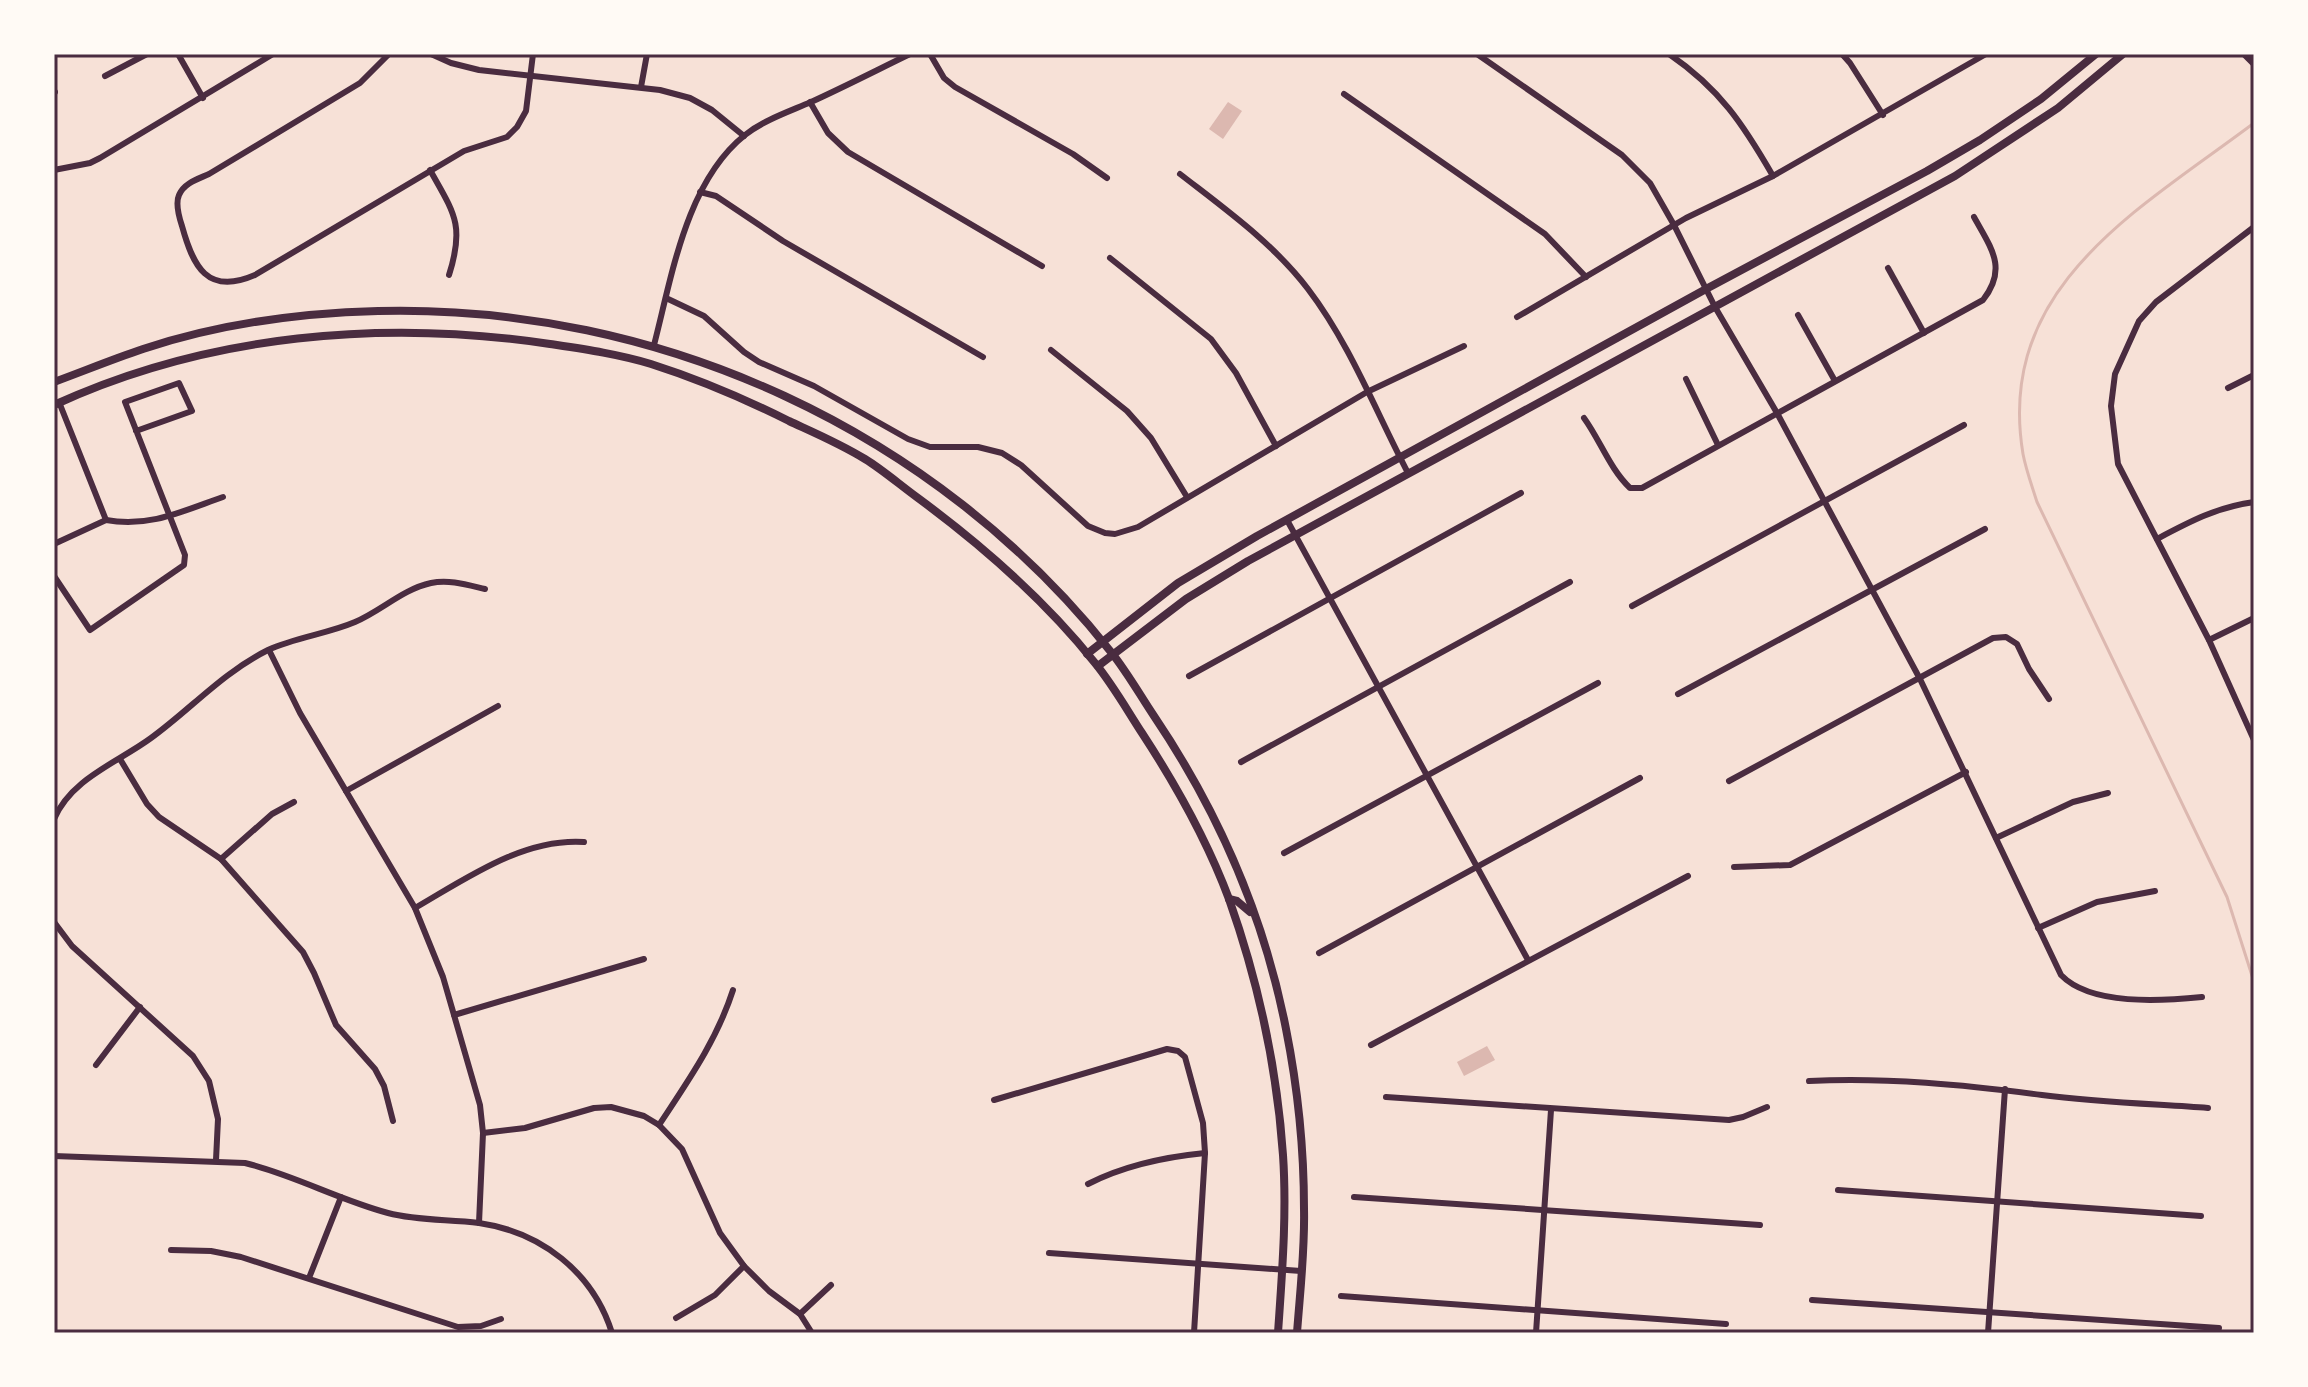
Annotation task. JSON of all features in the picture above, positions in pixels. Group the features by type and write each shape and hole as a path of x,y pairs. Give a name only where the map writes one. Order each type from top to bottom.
{"main road":[{"path":"1087,654 1178,583 1287,520 1980,140 2041,99 2096,54"},
{"path":"1098,666 1209,584 1993,152 2058,108 2123,54"},
{"path":"2245,54 2254,63"},
{"path":"54,382 145,349 223,329 280,319 376,311 506,316 588,329 654,345 742,377 812,408 874,442 957,499 1018,551 1113,654 1177,750 1232,854 1256,918 1286,1027 1296,1087 1304,1197 1297,1333"},
{"path":"57,403 155,368 232,349 360,333 486,336 569,347 629,359 748,401 866,460 968,535 1012,572 1098,666 1188,808 1229,899 1256,988 1276,1083 1283,1158 1278,1333"},
{"path":"1229,899 1245,906 1256,918"}],"street":[{"path":"105,76 147,54"},
{"path":"178,54 203,98"},
{"path":"54,170 100,158 273,54"},
{"path":"389,54 360,83 179,192 177,201 187,245 195,266 206,276 219,281 239,282 255,275 464,151 507,137 526,111 533,54"},
{"path":"431,54 479,70 641,87 690,98 712,110 744,136"},
{"path":"641,87 647,54"},
{"path":"654,345 686,227 700,192 718,165 744,136 772,119 910,54"},
{"path":"930,54 944,78 955,87 1073,154 1107,178"},
{"path":"1477,54 1622,155 1650,183 1920,679 2061,975 2071,986 2099,995 2167,1001 2202,997"},
{"path":"1669,54 1713,89 1737,118 1773,176"},
{"path":"1842,54 1883,115"},
{"path":"1517,317 1674,225 1773,176 1986,54"},
{"path":"1344,94 1545,234 1586,277"},
{"path":"810,102 828,133 848,152 1042,266"},
{"path":"430,170 458,226 458,248 449,275"},
{"path":"1180,174 1276,253 1308,290 1340,339 1408,473"},
{"path":"700,192 716,196 783,241 983,357"},
{"path":"1584,418 1621,480 1630,488 1642,488 1983,300 1994,282 1995,255 1974,217"},
{"path":"2254,227 2156,302 2139,321 2115,374 2111,406 2118,464 2209,640 2254,740"},
{"path":"1110,258 1211,339 1236,373 1276,446"},
{"path":"1888,268 1924,333"},
{"path":"666,298 704,316 759,362 814,386 908,439 930,447 978,447 1002,453 1021,465 1088,526 1115,534 1138,527 1367,392 1464,346"},
{"path":"1798,315 1835,381"},
{"path":"1051,350 1127,411 1151,438 1187,497"},
{"path":"2228,388 2254,375"},
{"path":"1686,379 1718,445"},
{"path":"54,576 90,630 184,565 185,555 136,431 125,402 179,383 192,411 136,431"},
{"path":"57,403 106,520"},
{"path":"1632,606 1964,425"},
{"path":"1189,676 1521,493"},
{"path":"54,530 57,542 106,520 145,523 223,497"},
{"path":"2157,539 2206,513 2254,502"},
{"path":"1287,520 1528,960"},
{"path":"1678,694 1985,529"},
{"path":"55,814 69,794 86,779 153,737 230,672 269,650 358,621 419,586 436,581 485,589"},
{"path":"1241,762 1570,582"},
{"path":"2209,640 2254,618"},
{"path":"1729,781 1993,638 2006,637 2017,644 2049,699"},
{"path":"269,650 300,713 415,908 431,942 480,1105 483,1133 479,1223"},
{"path":"1284,853 1598,683"},
{"path":"346,791 498,706"},
{"path":"120,759 147,804 159,817 221,859 303,952 336,1025 375,1069 384,1086 393,1121"},
{"path":"1734,867 1790,865 1966,772"},
{"path":"1319,953 1640,778"},
{"path":"1996,838 2073,802 2108,793"},
{"path":"221,859 272,814 294,802"},
{"path":"415,908 477,872 543,844 584,842"},
{"path":"1371,1045 1688,876"},
{"path":"2038,928 2097,902 2155,891"},
{"path":"54,923 72,946 193,1056 209,1081 218,1119 216,1160"},
{"path":"454,1015 644,959"},
{"path":"659,1125 703,1060 724,1020 733,990"},
{"path":"96,1065 140,1007"},
{"path":"994,1100 1167,1049 1178,1051 1185,1057 1203,1123 1205,1153 1194,1333"},
{"path":"1809,1081 2005,1089 2043,1095 2208,1108"},
{"path":"1988,1333 2005,1089"},
{"path":"1386,1097 1729,1120 1767,1107"},
{"path":"483,1133 539,1125 575,1113 611,1107 644,1116 659,1125 682,1149 720,1233 744,1266 769,1291 800,1314 812,1333"},
{"path":"1536,1333 1551,1110"},
{"path":"1088,1184 1110,1173 1151,1160 1205,1153"},
{"path":"54,1156 245,1163 274,1170 391,1214 479,1223 532,1239 555,1252 582,1277 599,1300 612,1333"},
{"path":"1838,1190 2201,1216"},
{"path":"309,1278 341,1197"},
{"path":"1354,1197 1760,1225"},
{"path":"171,1250 211,1251 241,1257 458,1327 481,1326 501,1319"},
{"path":"1049,1253 1301,1271"},
{"path":"676,1318 715,1295 744,1266"},
{"path":"800,1314 831,1285"},
{"path":"1341,1296 1726,1324"},
{"path":"1812,1300 2219,1328"}],"shaded area":[{"path":"1228,102 1242,111 1223,139 1209,129"},
{"path":"1487,1046 1495,1060 1464,1076 1457,1062"}],"waterway":[{"path":"2254,123 2123,221 2085,258 2054,298 2031,344 2020,395 2023,454 2037,502 2227,897 2254,982"}]}
